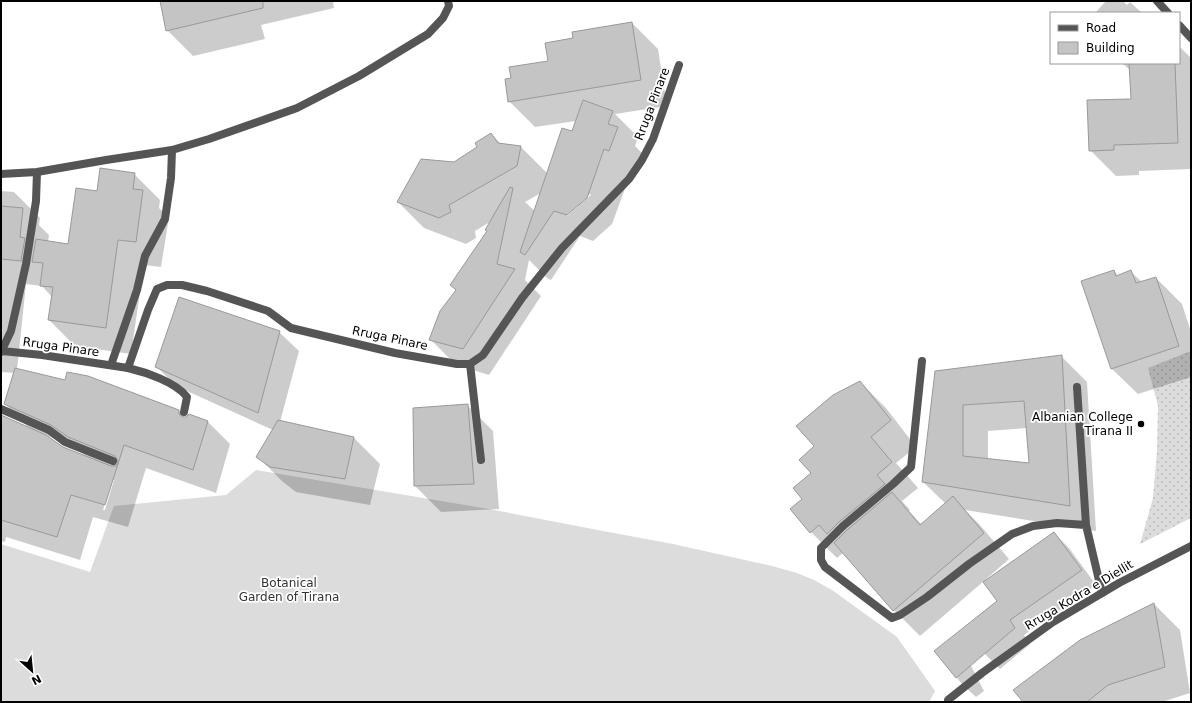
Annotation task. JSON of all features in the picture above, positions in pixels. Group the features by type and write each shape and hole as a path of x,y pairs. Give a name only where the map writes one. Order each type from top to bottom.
{"street":[{"path":"1,174 37,172 172,150 209,139 297,108 359,76 428,34 443,18 449,6 448,1"},
{"path":"1157,1 1167,12"},
{"path":"1180,26 1191,38"},
{"name":"Rruga Pinare","path":"37,172 36,201 26,264 11,331 1,352 42,355 128,368 157,289 167,285 182,285 207,291 268,311 291,328 395,353 457,364 470,364 483,355 522,298 562,248 629,179 653,140 679,65"},
{"path":"111,365 137,290 145,256 165,219 171,178 172,150"},
{"path":"922,361 911,467 820,548 821,560 825,567 892,618 900,615 927,597 969,564 1012,534 1033,526 1057,523 1086,525"},
{"path":"470,364 481,460"},
{"path":"128,368 163,380 182,390 187,397 184,412"},
{"path":"1076,387 1086,525 1102,593"},
{"path":"1,409 49,430 65,442 113,461"},
{"name":"Rruga Kodra e Diellit","path":"948,702 948,700 982,672 1053,622 1102,593 1191,546"}],"green space":[{"path":"1191,351 1191,518 1140,544 1153,498 1157,450 1158,406 1148,368"},
{"name":"Botanical Garden of Tirana","path":"256,470 489,509 673,544 797,573 832,590 897,637 935,691 929,702 1,702 1,544 90,572 114,506 226,495"}],"building":[{"path":"160,1 263,1 263,8 166,31"},
{"path":"632,22 641,80 508,102 505,79 511,78 509,67 548,61 545,43 573,38 572,32"},
{"path":"1129,64 1175,64 1178,143 1114,145 1114,150 1089,151 1087,100 1131,99"},
{"path":"583,100 613,111 608,124 618,127 609,151 604,149 587,198 567,215 554,211 525,255 520,252 562,128 572,131"},
{"path":"491,133 498,143 521,146 517,166 449,205 451,212 439,218 397,202 421,159 454,162 477,147 475,143"},
{"path":"100,168 135,173 133,189 143,190 136,242 118,240 106,328 48,320 53,287 40,286 43,263 32,262 36,239 68,244 76,188 97,191"},
{"path":"510,187 513,188 497,264 515,269 463,349 429,340 440,311 456,290 450,285 487,231 485,230"},
{"path":"1,206 23,208 20,237 25,238 21,261 1,259"},
{"path":"1114,270 1116,276 1131,270 1136,283 1156,277 1179,346 1111,369 1081,281"},
{"path":"179,297 280,331 258,413 155,367"},
{"path":"1062,355 1070,506 922,482 935,371","holes":["1024,401 1029,463 963,456 963,405"]},
{"path":"15,368 65,380 67,372 88,376 179,410 179,414 183,417 186,417 189,414 208,421 193,470 124,445 105,505 71,495 57,537 1,520 1,415 46,435 63,447 111,466 116,466 118,461 115,456 68,437 51,425 4,404"},
{"path":"860,381 891,420 871,437 892,462 877,475 885,484 839,522 827,534 819,525 810,533 790,509 802,499 793,488 811,473 799,460 814,446 796,426 833,395"},
{"path":"468,404 474,484 414,486 413,408"},
{"path":"278,420 354,437 345,479 270,467 256,457"},
{"path":"892,492 920,525 953,496 984,533 893,611 834,543"},
{"path":"1054,532 1082,570 1010,620 1015,628 956,678 934,651 997,601 983,582"},
{"path":"1154,603 1165,667 1108,685 1087,702 1023,702 1013,690 1080,640"}],"place":[{"name":"Albanian College Tirana II","path":"1141,424"}]}
